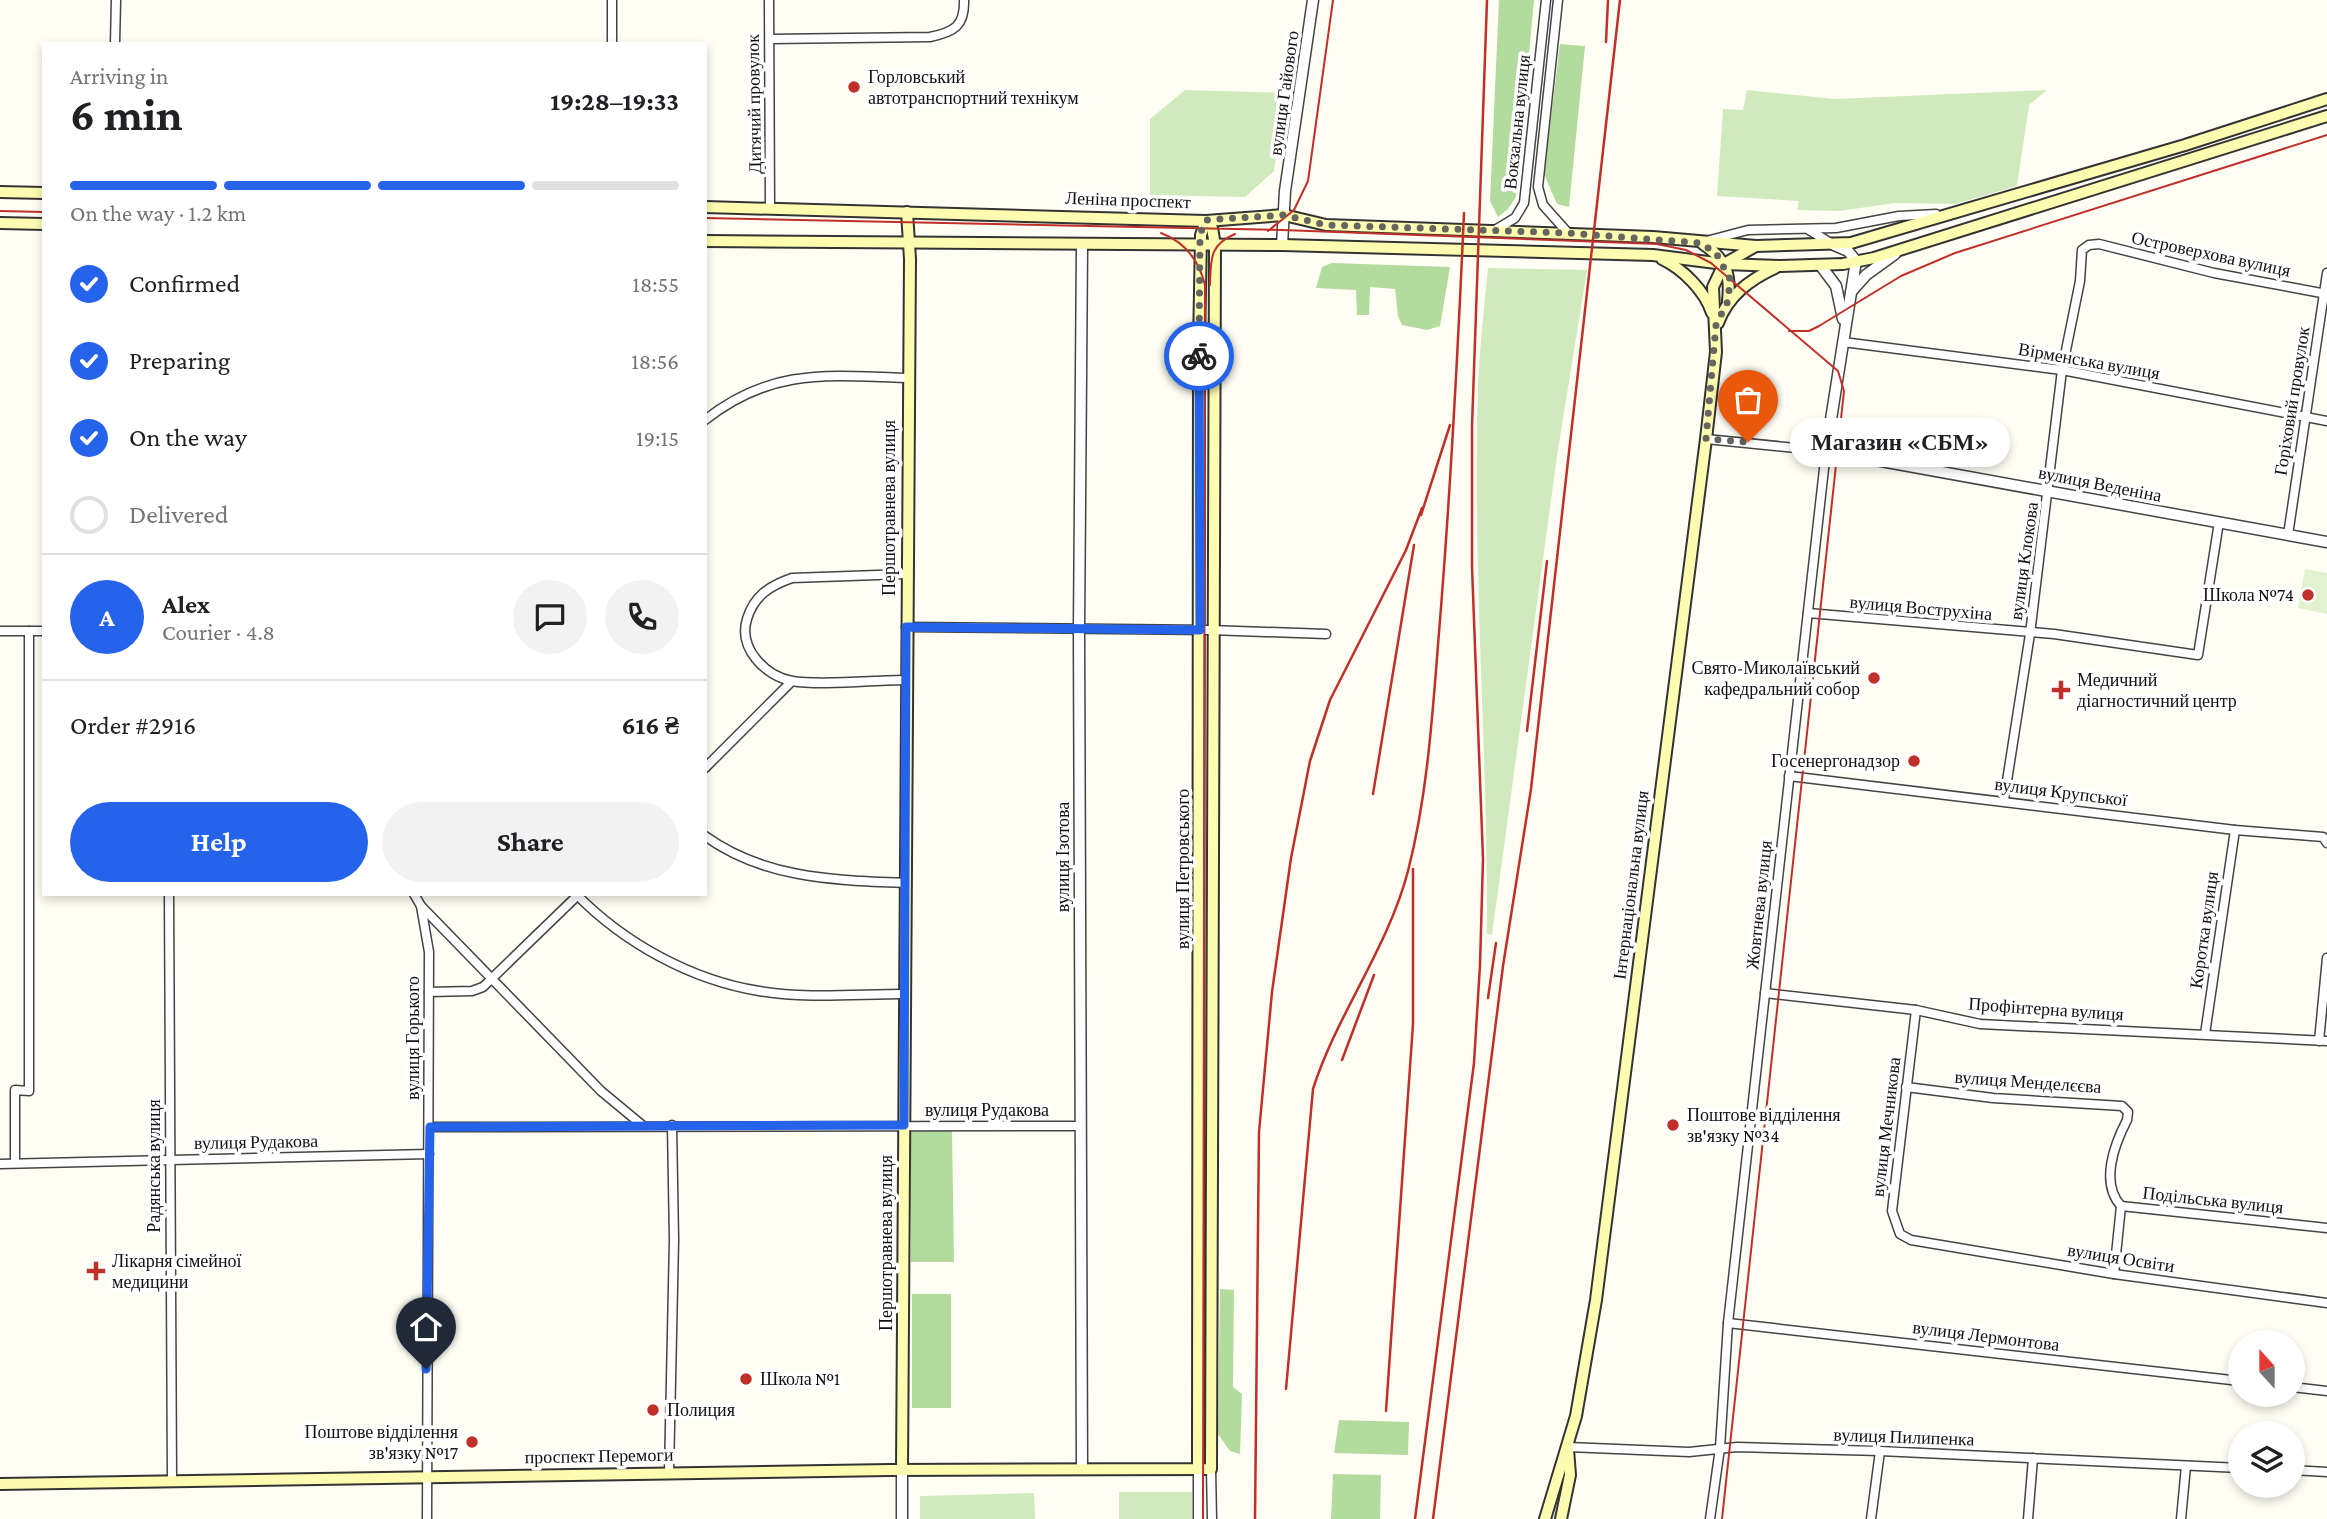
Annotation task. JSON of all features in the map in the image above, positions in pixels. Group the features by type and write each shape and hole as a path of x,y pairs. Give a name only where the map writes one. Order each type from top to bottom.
{"main road":[{"name":"Леніна проспект","path":"707,207 1206,220 1248,220 1284,215 1326,225 1568,233 1756,246 1834,245 1866,240 1957,214 2327,99"},
{"path":"707,242 1282,245 1653,255 1724,264 1821,266 1856,261 1902,249 2327,117"},
{"path":"0,192 42,193"},
{"name":"Першотравнева вулиця","path":"902,1470 909,242 907,212"},
{"path":"1206,220 1212,228 1216,245"},
{"name":"вулиця Петровського","path":"1198,1469 1201,229 1206,220"},
{"path":"0,223 42,224"},
{"path":"1700,243 1716,253 1724,264 1730,279 1728,301"},
{"name":"вулиця Петровського","path":"1211,1469 1216,245"},
{"path":"1724,264 1756,246"},
{"path":"1653,255 1669,262 1694,285 1710,306 1716,325"},
{"name":"Інтернаціональна вулиця","path":"1545,1519 1576,1416 1596,1300 1706,439 1716,325 1713,287 1724,264"},
{"name":"Інтернаціональна вулиця","path":"1716,325 1728,301 1758,276 1780,266"},
{"name":"Інтернаціональна вулиця","path":"1561,1519 1570,1475 1567,1447"},
{"name":"проспект Перемоги","path":"0,1484 902,1470 1211,1469"}],"street":[{"path":"115,42 116,0"},
{"path":"612,0 612,42"},
{"name":"Дитячий провулок","path":"769,0 770,208"},
{"path":"769,38 930,37 950,33 958,28 964,12 964,0"},
{"name":"вулиця Гайового","path":"1282,245 1286,191 1313,0"},
{"name":"Вокзальна вулиця","path":"1492,231 1515,218 1524,203 1546,0"},
{"name":"Вокзальна вулиця","path":"1558,0 1538,187 1543,205 1568,233"},
{"path":"1286,191 1298,218"},
{"path":"1248,220 1276,210 1286,191"},
{"path":"1700,243 1748,230 1836,228 1899,216 1957,214"},
{"path":"1806,229 1848,251 1856,261"},
{"name":"Островерхова вулиця","path":"2089,245 2099,244 2202,270 2325,294"},
{"name":"вулиця Клокова","path":"2004,800 2050,490 2062,370 2080,281 2082,250 2089,245"},
{"name":"вулиця Ізотова","path":"1082,246 1079,1126 1083,1469"},
{"path":"1849,296 1866,275 1902,249"},
{"name":"Жовтнева вулиця","path":"1710,1519 1720,1448 1728,1322 1826,451 1856,261"},
{"path":"1821,266 1829,272 1836,286 1845,331"},
{"name":"Горіховий провулок","path":"2288,535 2303,418 2317,352 2327,273"},
{"name":"Вірменська вулиця","path":"1843,342 2062,370 2327,421"},
{"path":"707,419 738,397 786,380 817,376 907,378"},
{"path":"1706,439 1826,451"},
{"name":"вулиця Веденіна","path":"1826,451 2327,542"},
{"name":"вулиця Вострухіна","path":"1808,613 2064,635 2198,655 2219,522"},
{"path":"906,574 792,578 774,584 761,594 751,607 744,626 750,653 761,665 792,681 906,680"},
{"path":"906,627 1215,630 1326,634"},
{"path":"0,631 42,631"},
{"path":"15,1163 15,1090 29,1091 29,631"},
{"path":"707,766 792,681"},
{"name":"вулиця Крупської","path":"1789,776 2235,830 2323,837 2327,843"},
{"name":"Коротка вулиця","path":"2205,1034 2235,830"},
{"path":"707,837 738,855 794,876 905,883"},
{"name":"Радянська вулиця","path":"169,896 172,1480"},
{"name":"вулиця Горького","path":"415,896 421,906 429,952 427,1519"},
{"path":"429,992 472,991 492,981 576,896"},
{"path":"578,896 608,925 659,957 730,985 761,991 822,995 904,994"},
{"path":"421,906 601,1091 642,1125"},
{"path":"2323,1041 2327,958"},
{"name":"Профінтерна вулиця","path":"1765,993 1916,1010 1980,1024 2323,1041"},
{"name":"вулиця Мечникова","path":"1911,1240 1900,1234 1892,1211 1916,1010"},
{"name":"вулиця Менделєєва","path":"1906,1087 1993,1098 2122,1106 2128,1112 2127,1120 2109,1180 2113,1198 2121,1206"},
{"path":"669,1473 674,1240 672,1125"},
{"name":"вулиця Рудакова","path":"430,1127 1079,1126"},
{"name":"вулиця Рудакова","path":"0,1164 429,1154"},
{"name":"Подільська вулиця","path":"2114,1274 2121,1206 2327,1228"},
{"name":"вулиця Освіти","path":"1911,1240 2114,1274 2327,1303"},
{"name":"вулиця Лермонтова","path":"1728,1322 2228,1380"},
{"path":"2305,1388 2327,1391"},
{"name":"вулиця Пилипенка","path":"1567,1447 1689,1452 1720,1448 1880,1451 2228,1468"},
{"path":"1871,1519 1880,1451"},
{"path":"2028,1519 2033,1458"},
{"path":"2180,1519 2186,1466"},
{"name":"вулиця Петровського","path":"1198,1469 1198,1519"},
{"name":"вулиця Петровського","path":"1211,1469 1212,1519"},
{"name":"Першотравнева вулиця","path":"902,1470 902,1519"},
{"path":"2305,1471 2327,1472"}],"green space":[{"path":"1499,0 1534,0 1516,197 1498,217 1490,201"},
{"path":"1560,44 1585,46 1569,207 1557,204 1544,174"},
{"path":"1185,90 1285,93 1274,171 1245,197 1150,195 1150,119"},
{"path":"1747,90 1835,99 2047,90 2029,105 2017,186 1955,204 1895,203 1839,211 1797,210 1799,201 1717,196 1723,109 1743,110"},
{"path":"1332,263 1450,267 1440,326 1427,330 1402,325 1398,316 1395,289 1370,287 1369,315 1357,315 1356,290 1316,288 1322,267"},
{"path":"1488,268 1587,270 1557,456 1492,935 1487,934 1477,522 1478,385"},
{"path":"2305,569 2327,573 2327,614 2298,608"},
{"path":"911,1131 952,1131 954,1262 911,1262"},
{"path":"1220,1289 1234,1290 1233,1387 1242,1394 1240,1454 1230,1451 1218,1434"},
{"path":"912,1294 951,1294 951,1408 912,1408"},
{"path":"1339,1420 1409,1422 1408,1455 1334,1453"},
{"path":"1333,1474 1381,1475 1380,1519 1331,1519"},
{"path":"1119,1492 1192,1492 1192,1519 1119,1519"},
{"path":"1034,1493 1035,1519 920,1519 920,1496"}],"tram line":[{"path":"1268,231 1294,210 1308,181 1333,0"},
{"path":"1789,331 1809,331 1901,276 1955,253 2327,135"},
{"path":"0,211 42,212"},
{"path":"707,218 1282,230 1657,244 1686,250 1711,263 1838,371 1844,391 1722,1519"},
{"path":"1161,233 1190,253 1205,285 1203,1519"},
{"path":"1210,285 1213,254 1220,243 1235,234"}],"railway":[{"path":"1415,1519 1474,1063 1480,965 1483,859 1472,567 1472,426 1487,0"},
{"path":"1606,42 1608,0"},
{"path":"1433,1519 1503,966 1531,789 1620,0"},
{"path":"1286,1389 1313,1089 1335,1034 1399,899 1415,840 1426,778 1444,569 1464,213"},
{"path":"1421,515 1450,425"},
{"path":"1255,1519 1259,1132 1272,992 1291,858 1310,761 1330,700 1406,550 1422,508"},
{"path":"1373,794 1414,545"},
{"path":"1527,731 1547,561"},
{"path":"1386,1411 1413,1024 1413,869"},
{"path":"1488,998 1496,943"},
{"path":"1342,1060 1374,975"}],"way so far":[{"path":"1199,356 1200,234 1206,220 1248,220 1289,215 1304,222 1326,225 1653,237 1700,243 1716,253 1730,279 1728,301 1716,325 1716,352 1706,439 1748,442"}],"place":[{"name":"Горловський автотранспортний технікум","path":"854,87"},
{"name":"Магазин «СБМ»","path":"1748,442"},
{"name":"Школа №74","path":"2308,595"},
{"name":"Свято-Миколаївський кафедральний собор","path":"1874,678"},
{"name":"Медичний діагностичний центр","path":"2061,690"},
{"name":"Госенергонадзор","path":"1914,761"},
{"name":"Поштове відділення зв'язку №34","path":"1673,1125"},
{"name":"Лікарня сімейної медицини","path":"96,1271"},
{"name":"Школа №1","path":"746,1379"},
{"name":"Полиция","path":"653,1410"},
{"name":"Поштове відділення зв'язку №17","path":"472,1442"}],"route":[{"path":"426,1369 430,1127 904,1125 906,627 1200,630 1199,356"}]}
